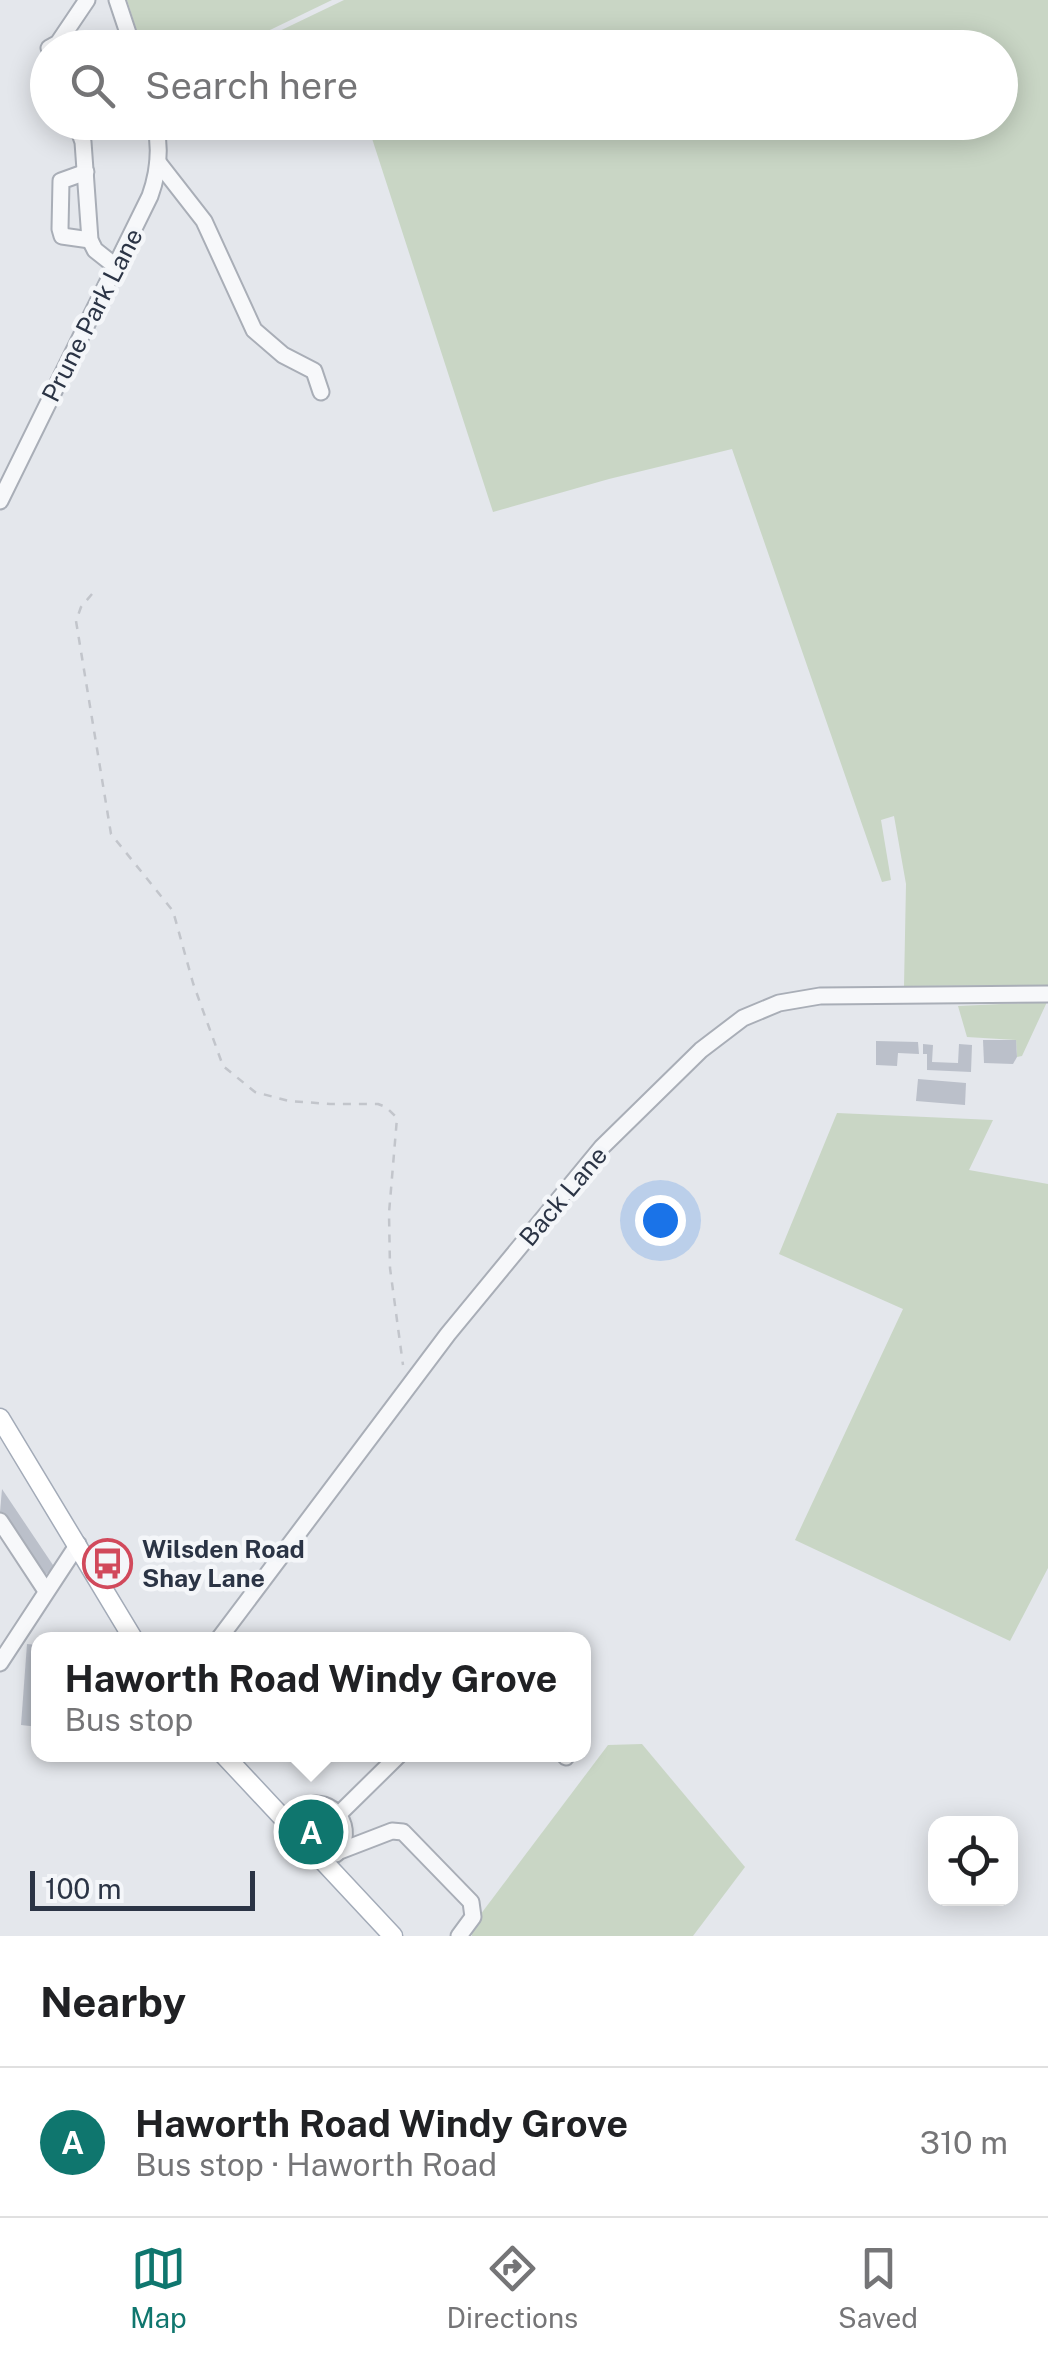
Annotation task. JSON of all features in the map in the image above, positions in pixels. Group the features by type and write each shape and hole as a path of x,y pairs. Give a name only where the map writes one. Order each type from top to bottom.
{"main road":[{"path":"0,1418 129,1632"},
{"path":"230,1762 286,1822 332,1857 394,1936"}],"street":[{"path":"66,30 86,0"},
{"path":"118,0 127,30"},
{"path":"82,140 90,240 95,250 114,265"},
{"name":"Prune Park Lane","path":"0,502 140,218 157,174 156,140"},
{"path":"158,162 204,222 254,330 283,355 314,371 321,392"},
{"path":"86,172 61,181 60,229 67,239 90,240"},
{"name":"Back Lane","path":"224,1632 448,1334 602,1148 701,1050 742,1018 779,1003 820,996 1048,994"},
{"path":"0,1521 46,1591"},
{"path":"0,1663 78,1544"},
{"path":"338,1814 392,1762"},
{"path":"286,1822 310,1805 326,1806 338,1814 346,1829 346,1839 332,1857"},
{"path":"332,1857 392,1831 403,1832 471,1902 473,1917 460,1936"}],"path":[{"path":"92,594 76,620 111,834 173,910 193,983 223,1066 255,1092 289,1101 378,1104 397,1118 389,1213 390,1268 400,1358 412,1382"}],"green space":[{"path":"127,0 332,0 270,30 137,30"},
{"path":"344,0 1048,0 1048,985 904,986 906,884 894,816 881,820 891,880 882,882 732,449 493,512 373,140 1018,140 1018,30 281,30"},
{"path":"1047,1002 1022,1056 1017,1057 1016,1040 967,1037 958,1006"},
{"path":"837,1113 993,1120 969,1170 1048,1184 1048,1568 1010,1641 795,1540 903,1309 779,1254"},
{"path":"642,1744 745,1867 693,1936 472,1936 471,1927 608,1745"}],"building":[{"path":"983,1040 1016,1040 1017,1057 1013,1064 984,1063"},
{"path":"876,1041 918,1042 919,1054 898,1053 897,1066 876,1065"},
{"path":"923,1044 933,1045 932,1062 958,1063 959,1044 972,1045 971,1072 927,1070"},
{"path":"918,1079 966,1083 965,1105 916,1101"},
{"path":"2,1489 55,1568 42,1577 0,1512"},
{"path":"27,1644 31,1644 31,1726 21,1725"}],"place":[{"name":"Wilsden Road Shay Lane","path":"107,1563"},
{"name":"Haworth Road Windy Grove","path":"311,1832"}]}
